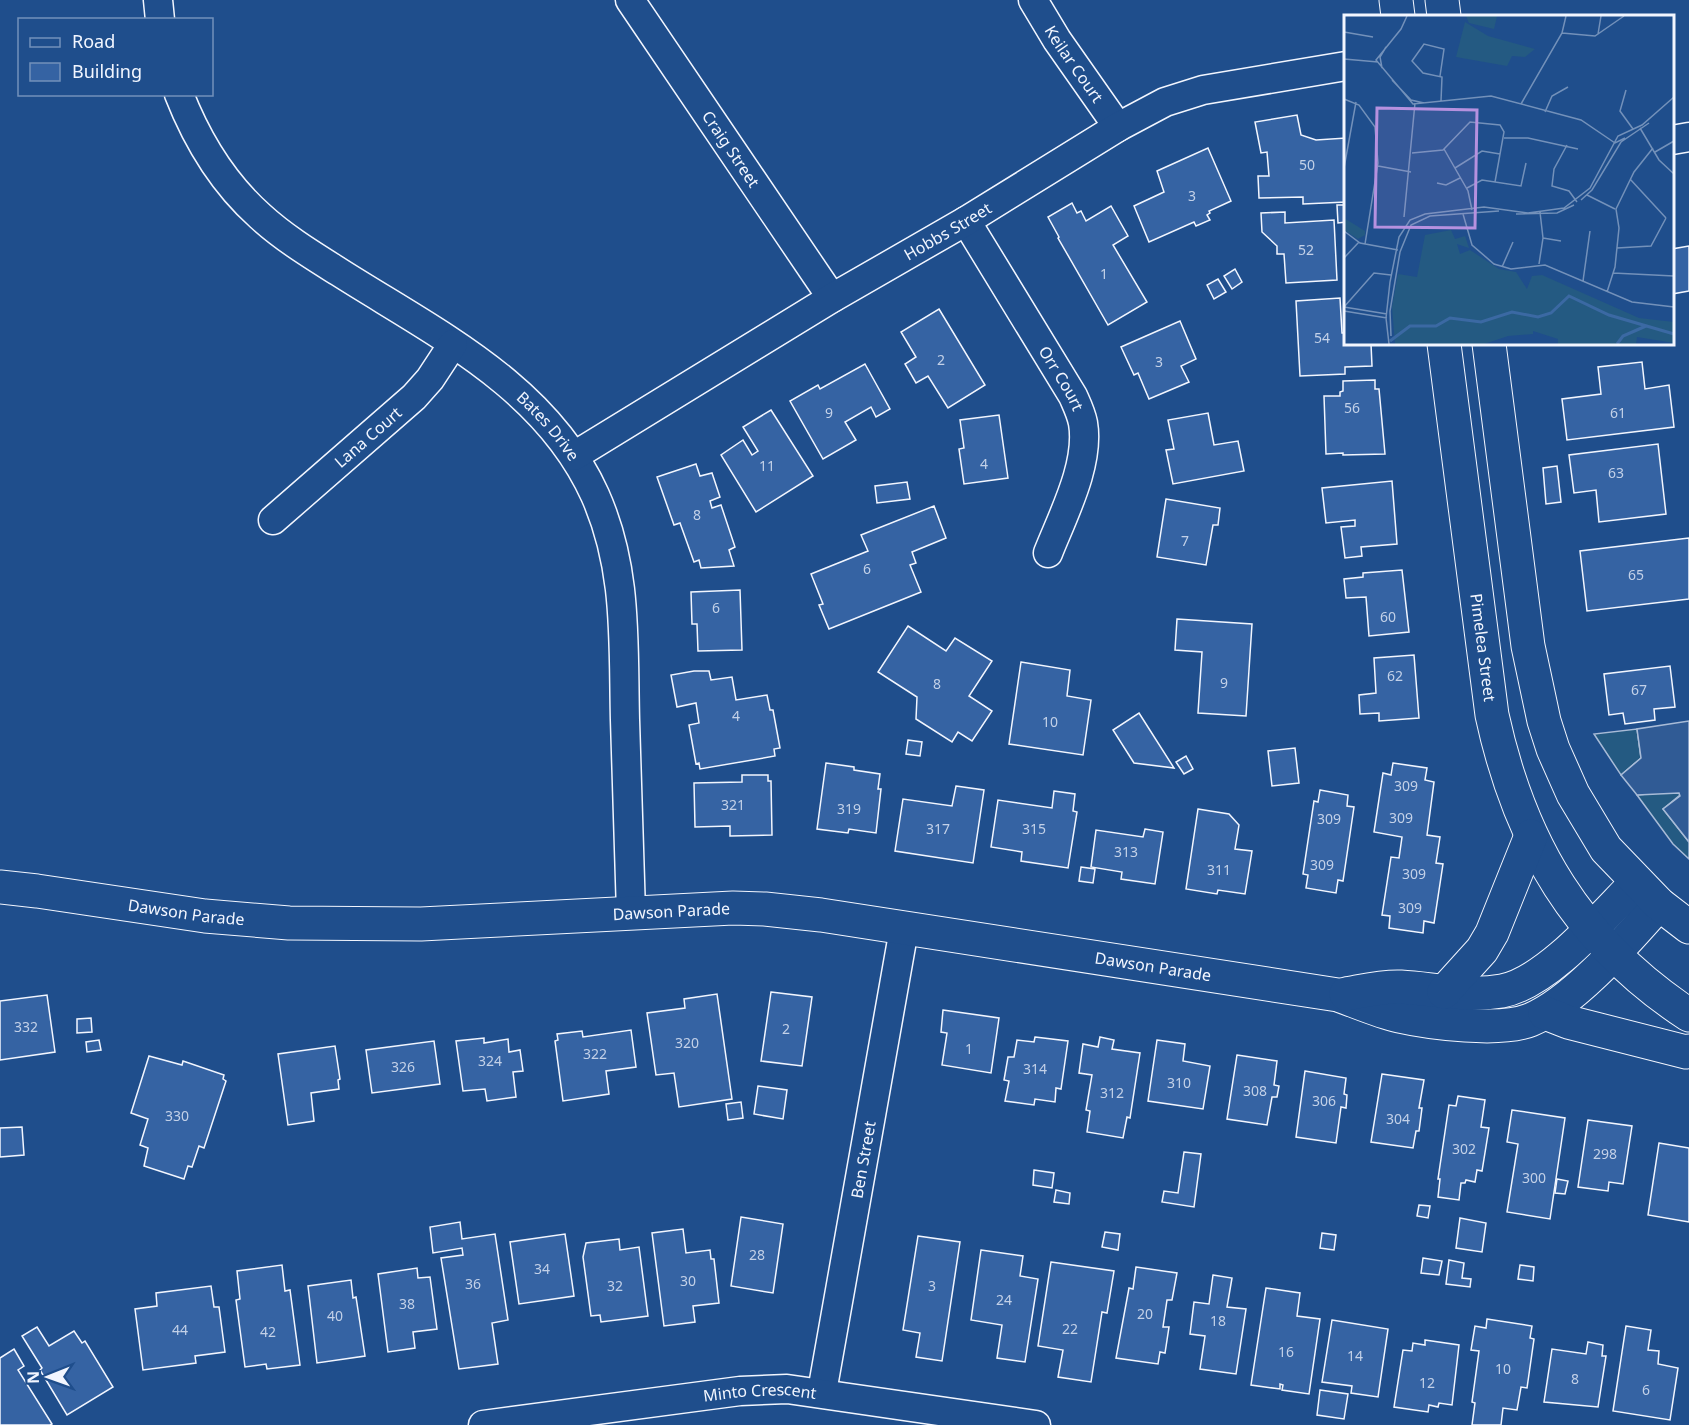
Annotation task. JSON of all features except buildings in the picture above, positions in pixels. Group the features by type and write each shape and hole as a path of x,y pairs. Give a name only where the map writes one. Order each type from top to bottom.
{"street":[{"path":"159,0 160,18"},
{"name":"Craig Street","path":"630,0 832,298"},
{"name":"Keilar Court","path":"1033,0 1057,40 1118,128"},
{"path":"1396,0 1398,15"},
{"path":"1442,0 1444,15"},
{"name":"Hobbs Street","path":"574,456 832,298 1118,128 1166,102 1188,94 1344,66"},
{"name":"Bates Drive","path":"180,96 193,127 212,160 258,215 297,245 476,359 528,400 554,428 574,456 596,497 618,567 623,626 631,913"},
{"path":"1674,140 1689,137"},
{"name":"Orr Court","path":"966,220 1073,396 1083,421 1084,444 1080,464 1048,553"},
{"name":"Lana Court","path":"273,520 414,397 430,379 453,344"},
{"name":"Pimelea Street","path":"1444,345 1492,715 1507,774 1532,836 1565,897 1590,930"},
{"path":"1489,345 1528,646 1544,721 1559,765 1573,794 1606,849 1648,893 1689,927"},
{"path":"1444,992 1482,950 1492,933 1532,836"},
{"name":"Dawson Parade","path":"0,887 205,916 266,922 421,924 631,913 765,909 821,915 1338,995 1398,1016 1479,1025 1515,1024 1545,1012 1569,994 1614,953 1648,893"},
{"name":"Dawson Parade","path":"1338,995 1398,987 1444,992 1492,992 1521,985 1556,961 1590,930 1648,893"},
{"name":"Ben Street","path":"822,1392 904,929"},
{"path":"1590,930 1660,995 1689,1015"},
{"path":"1545,1012 1568,1022 1689,1051"},
{"name":"Minto Crescent","path":"483,1425 740,1390 787,1389 822,1392 1036,1425"}],"shaded area":[{"path":"1689,721 1689,842 1663,809 1680,796 1679,793 1637,795 1621,775 1641,758 1637,729"},
{"path":"1637,729 1641,758 1621,775 1594,734"},
{"path":"1668,792 1680,795 1663,809 1689,842 1689,859 1673,844 1637,795"}]}
